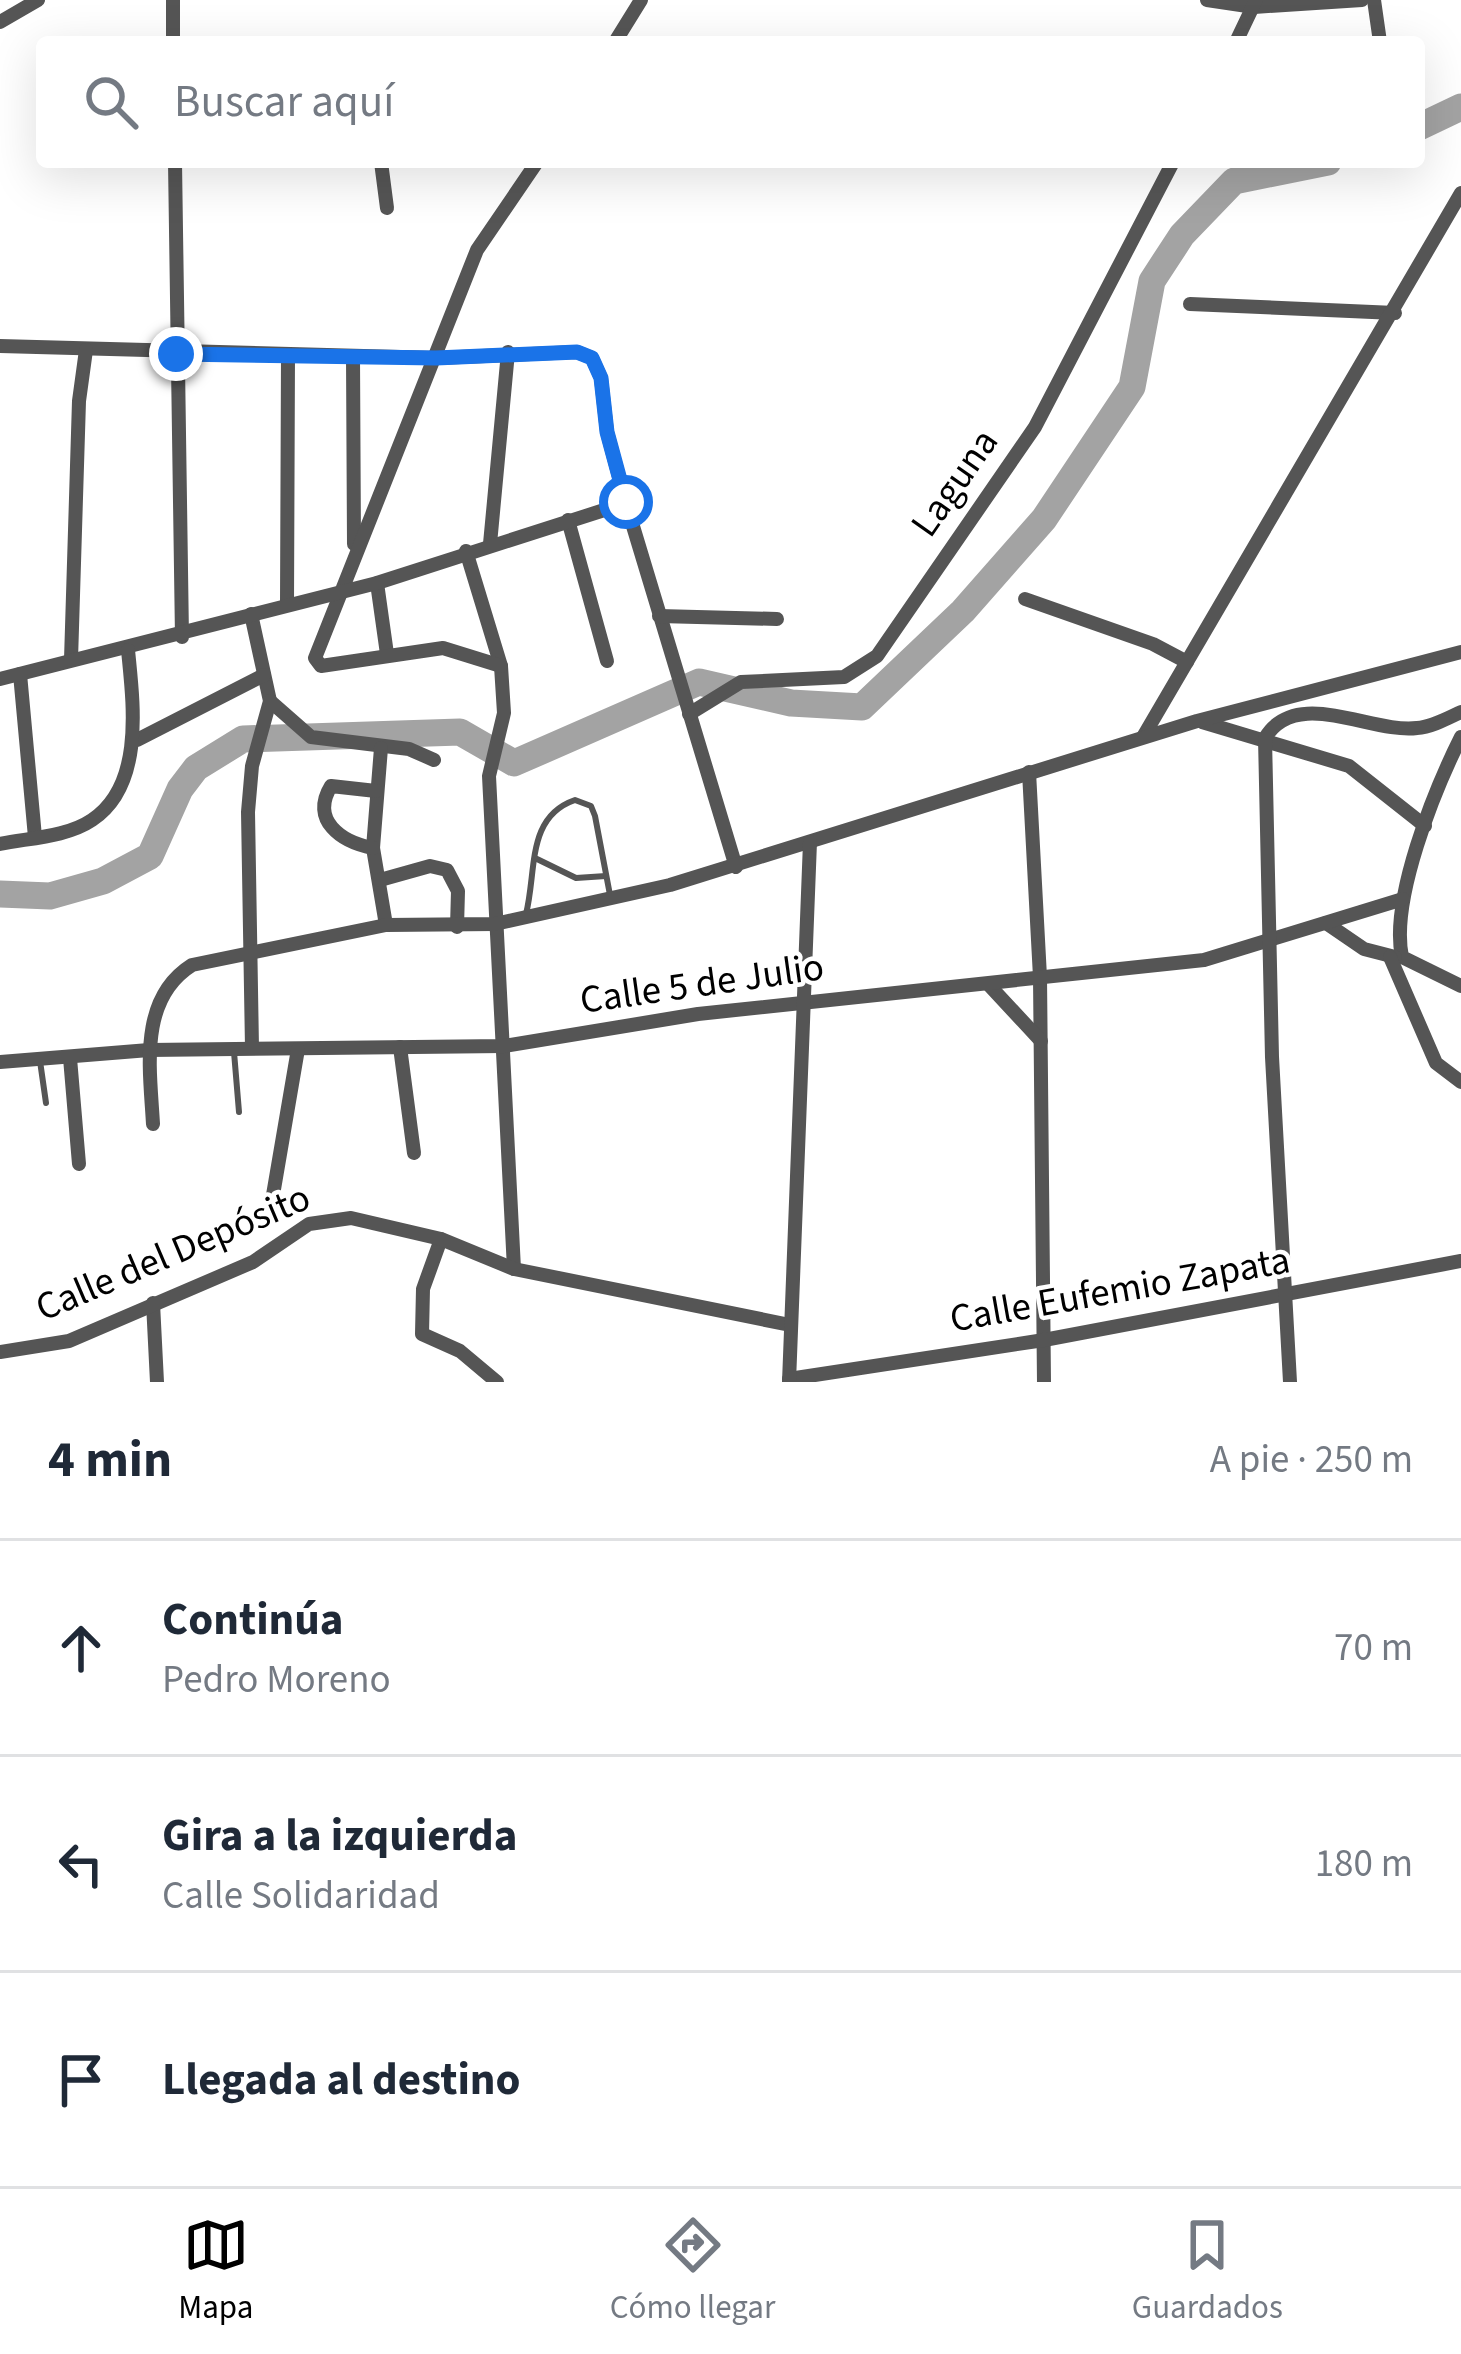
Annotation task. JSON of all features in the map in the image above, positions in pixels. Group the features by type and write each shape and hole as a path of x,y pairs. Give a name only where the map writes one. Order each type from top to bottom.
{"street":[{"path":"0,22 38,0"},
{"path":"173,0 173,36"},
{"path":"619,36 641,0"},
{"path":"1207,0 1362,0"},
{"path":"1374,0 1379,36"},
{"path":"1239,36 1255,3"},
{"path":"175,168 182,637"},
{"path":"382,168 387,208"},
{"path":"501,667 443,648 318,665 315,658 477,250 533,168"},
{"name":"Laguna","path":"689,714 741,682 844,676 877,656 1035,427 1170,168"},
{"path":"1143,737 1461,193"},
{"path":"1190,304 1395,313"},
{"path":"0,346 353,358 577,352 592,358 601,378 607,432 626,502 736,867"},
{"path":"71,660 79,401 86,350"},
{"path":"490,544 508,352"},
{"path":"287,604 288,355"},
{"path":"353,358 354,552"},
{"path":"0,679 182,637 287,604 377,583 626,502"},
{"path":"568,520 607,661"},
{"path":"466,551 501,667 504,713 489,776 514,1269"},
{"path":"377,583 387,654"},
{"path":"1024,599 1139,638 1187,662"},
{"path":"251,614 273,709 251,766 251,1048"},
{"path":"659,616 778,620"},
{"path":"0,844 75,829 100,813 136,740 128,650"},
{"path":"153,1124 149,1051 162,993 192,965 386,925 495,924 736,867 1143,737 1461,652"},
{"path":"20,674 35,837"},
{"path":"136,740 264,675"},
{"path":"273,709 311,737 410,749 434,760"},
{"path":"1290,1382 1265,738 1276,724 1309,714 1416,729 1461,712"},
{"path":"1197,721 1349,766 1425,826"},
{"path":"1461,737 1425,826 1403,899 1396,957 1436,1063 1461,1082"},
{"path":"381,748 373,848 386,925"},
{"path":"1029,772 1040,977 1044,1382"},
{"path":"373,848 349,843 326,823 323,811 327,789 336,784 376,791"},
{"path":"789,1380 810,842"},
{"path":"380,880 430,866 447,869 458,891 458,927"},
{"name":"Calle 5 de Julio","path":"0,1062 149,1051 504,1046 807,1002 1204,960 1403,899"},
{"path":"1326,923 1364,949 1396,957 1461,986"},
{"path":"988,985 1041,1041"},
{"path":"273,1195 298,1048"},
{"path":"400,1048 414,1153"},
{"path":"70,1058 79,1164"},
{"name":"Calle del Depósito","path":"0,1352 69,1341 253,1262 325,1219 351,1218 441,1239 514,1269 790,1325"},
{"path":"441,1239 423,1289 422,1334 460,1351 497,1382"},
{"name":"Calle Eufemio Zapata","path":"789,1380 1044,1340 1461,1261"},
{"path":"153,1303 157,1382"}],"lane":[{"path":"525,916 546,815 584,800 596,816 610,898"},
{"path":"537,859 576,878 607,876"},
{"path":"234,1049 239,1112"},
{"path":"40,1061 46,1103"}],"waterway":[{"path":"1425,124 1461,107"},
{"path":"0,894 50,896 103,881 150,856 180,789 196,768 243,739 460,732 514,763 699,682 791,703 862,707 963,611 1044,519 1132,387 1152,281 1182,235 1234,181 1298,168"}],"route":[{"path":"176,354 436,358 577,352 592,358 601,378 607,432 626,502"}]}
